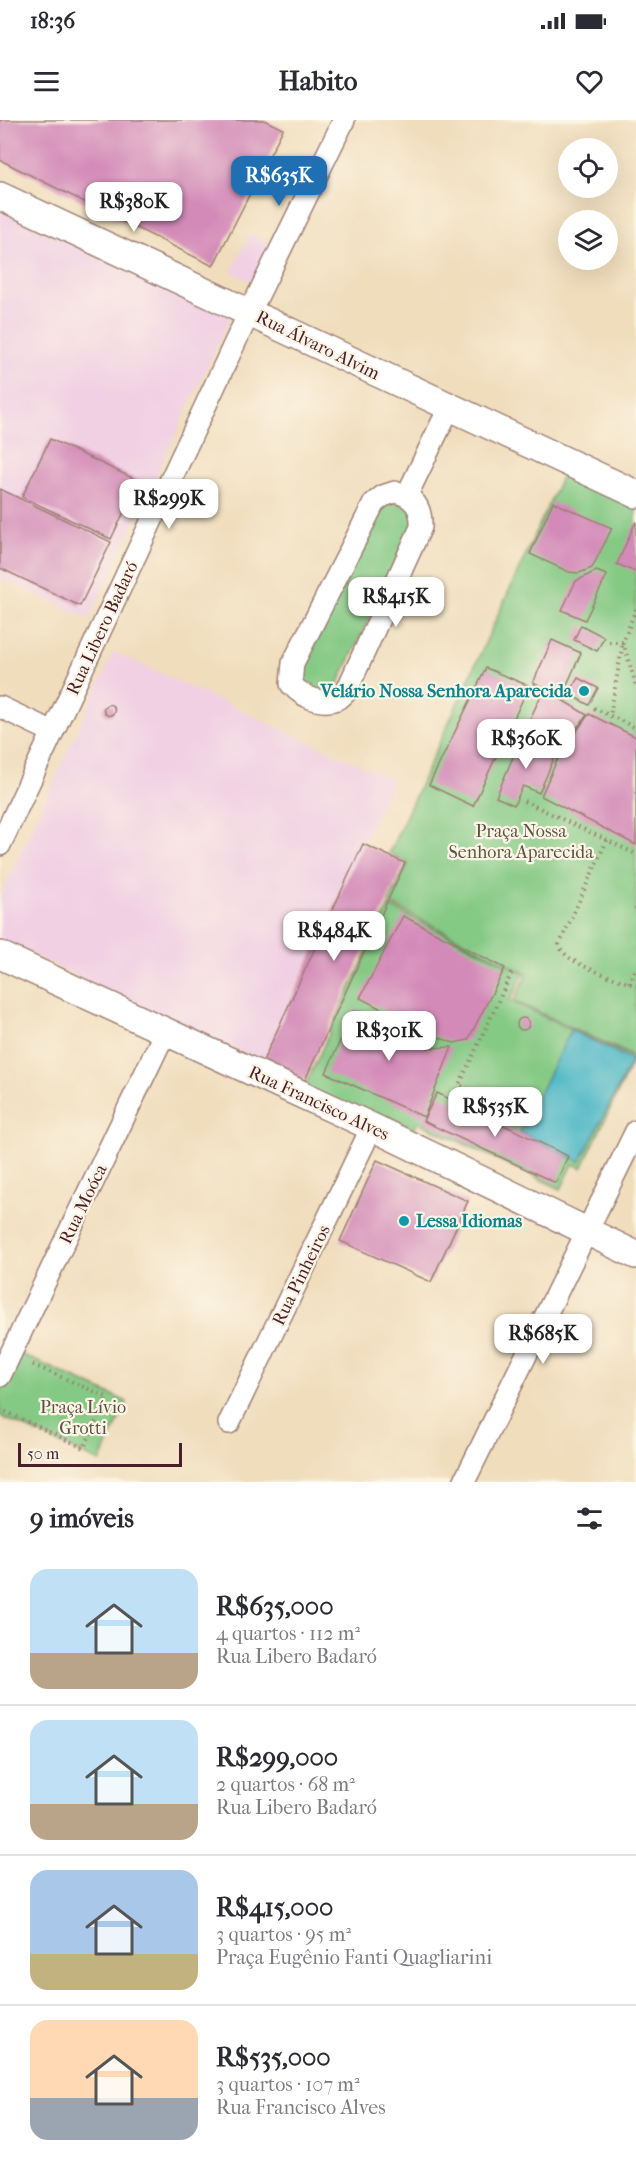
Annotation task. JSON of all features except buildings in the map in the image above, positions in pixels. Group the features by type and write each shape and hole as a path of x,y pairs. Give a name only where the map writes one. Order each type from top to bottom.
{"street":[{"name":"Rua Libero Badaró","path":"0,845 250,311 344,120"},
{"name":"Rua Álvaro Alvim","path":"0,196 250,311 449,408 636,494"},
{"path":"407,495 449,408"},
{"path":"395,492 407,495 417,505 421,514 421,527 346,692 338,700 327,703 297,690 291,684 293,663 374,503 383,496 395,492"},
{"path":"0,707 53,732"},
{"name":"Rua Francisco Alves","path":"0,955 372,1127 636,1255"},
{"name":"Rua Moóca","path":"0,1376 165,1032"},
{"name":"Rua Pinheiros","path":"229,1423 372,1127"},
{"path":"464,1482 636,1131"}],"path":[{"path":"610,716 623,642 636,609"},
{"path":"609,642 623,642"},
{"path":"623,642 636,685"},
{"path":"594,708 636,728"},
{"path":"524,801 636,854"},
{"path":"607,840 559,945 568,958 636,986"},
{"path":"629,983 636,968"},
{"path":"500,1106 459,1085 512,972"},
{"path":"0,1409 84,1448 107,1397 10,1355"}],"shaded area":[{"path":"0,209 231,316 89,619 0,577"},
{"path":"250,234 272,245 254,282 231,272"},
{"path":"114,652 392,780 262,1061 0,940 0,897"}],"green space":[{"name":"Praça Nossa Senhora Aparecida","path":"565,469 636,499 636,1057 514,1001 527,974 389,903 408,863 389,853"},
{"path":"383,496 419,512 331,699 296,682"},
{"path":"389,906 524,973 510,1001 634,1058 582,1168 573,1164 561,1189 418,1122 408,1142 302,1092"},
{"name":"Praça Lívio Grotti","path":"16,1352 127,1402 100,1462 0,1416 0,1387"}],"water":[{"path":"571,1030 632,1060 580,1162 520,1132"}],"place":[{"name":"Velário Nossa Senhora Aparecida","path":"584,691"},
{"name":"Lessa Idiomas","path":"404,1221"}]}
